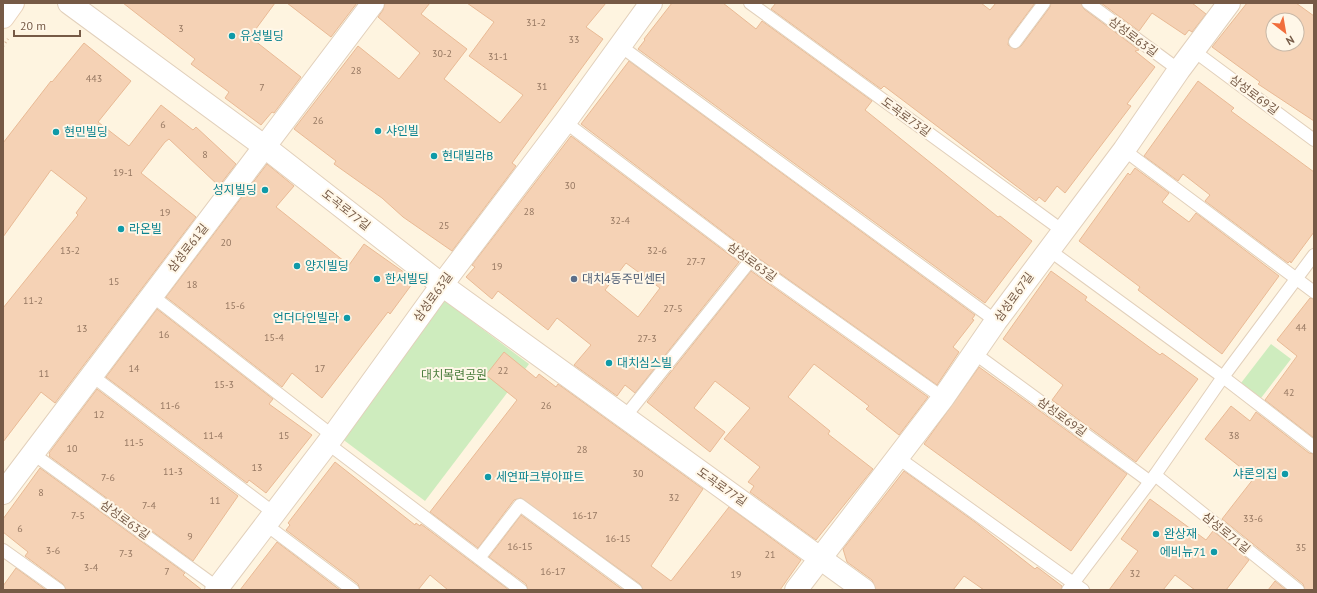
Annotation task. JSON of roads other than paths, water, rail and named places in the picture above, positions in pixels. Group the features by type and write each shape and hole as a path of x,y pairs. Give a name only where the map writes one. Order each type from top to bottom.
{"street":[{"path":"3,17 13,3"},
{"name":"도곡로77길","path":"69,3 265,147 442,285 864,590"},
{"name":"삼성로61길","path":"3,493 373,3"},
{"name":"삼성로63길","path":"217,589 330,439 442,285 566,122 651,3"},
{"name":"삼성로67길","path":"796,590 943,398 996,322 1124,150 1179,70 1229,3"}],"lane":[{"name":"도곡로73길","path":"750,3 1063,231"},
{"path":"1015,42 1044,3"},
{"name":"삼성로63길","path":"1088,3 1179,70"},
{"path":"620,45 996,322"},
{"name":"삼성로69길","path":"1194,51 1314,140"},
{"name":"삼성로63길","path":"566,122 750,261 943,398"},
{"path":"1124,150 1314,292"},
{"path":"1049,250 1314,447"},
{"path":"897,457 1075,588 1223,378 1314,255"},
{"path":"624,418 750,261"},
{"path":"151,296 479,558 522,590"},
{"name":"삼성로69길","path":"974,353 1152,478"},
{"path":"91,375 270,518 353,590"},
{"name":"삼성로63길","path":"32,453 217,589"},
{"name":"삼성로71길","path":"1152,478 1298,590"},
{"path":"479,558 520,505 636,590"},
{"path":"3,550 59,590"}],"place":[{"name":"유성빌딩","path":"232,36"},
{"name":"샤인빌","path":"378,131"},
{"name":"현민빌딩","path":"56,132"},
{"name":"현대빌라B","path":"434,156"},
{"name":"성지빌딩","path":"265,190"},
{"name":"라온빌","path":"121,229"},
{"name":"양지빌딩","path":"297,266"},
{"name":"한서빌딩","path":"377,279"},
{"name":"대치4동주민센터","path":"574,279"},
{"name":"언더다인빌라","path":"347,318"},
{"name":"대치심스빌","path":"609,363"},
{"name":"샤론의집","path":"1285,474"},
{"name":"세연파크뷰아파트","path":"488,477"},
{"name":"완상재","path":"1156,534"},
{"name":"에비뉴71","path":"1214,552"}],"park label":[{"name":"대치목련공원","path":"454,375"}]}
